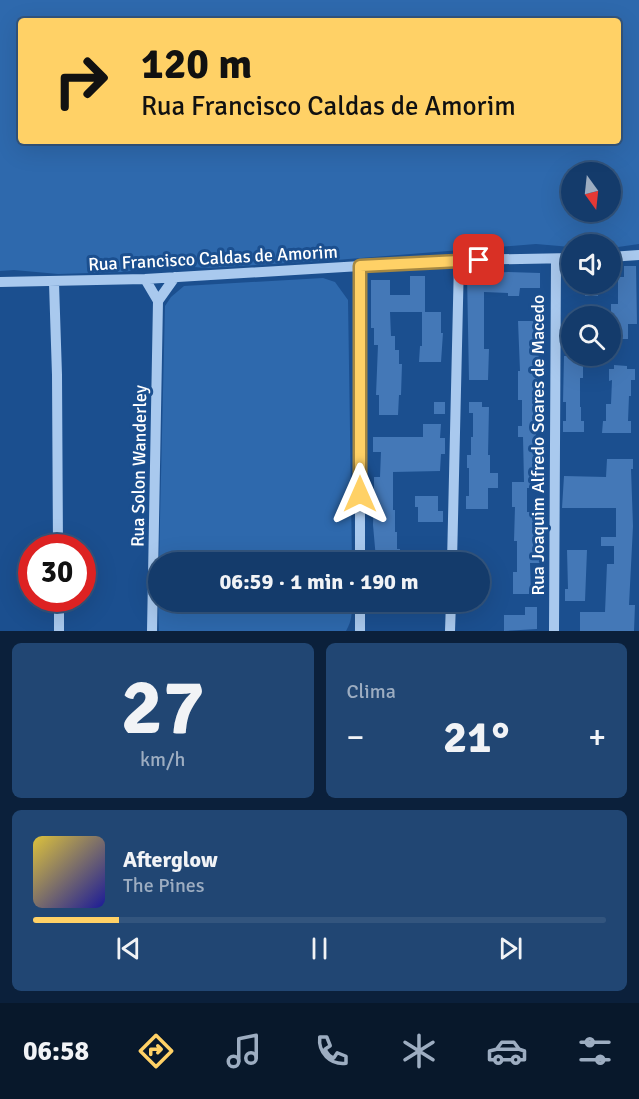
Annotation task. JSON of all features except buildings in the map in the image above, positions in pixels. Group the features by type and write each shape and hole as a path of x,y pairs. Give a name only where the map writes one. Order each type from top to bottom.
{"street":[{"path":"621,256 639,255"},
{"name":"Rua Joaquim Alfredo Soares de Macedo","path":"554,631 556,259"},
{"name":"Rua Francisco Caldas de Amorim","path":"0,282 54,283 459,260 561,259"},
{"path":"452,552 459,260"},
{"path":"360,266 360,552"},
{"path":"145,279 158,301 175,277"},
{"path":"54,283 58,534"},
{"name":"Rua Solon Wanderley","path":"152,631 158,301"},
{"path":"59,612 59,631"},
{"path":"360,612 360,631"},
{"path":"450,631 451,612"}],"shaded area":[{"path":"0,0 639,0 639,244 621,247 621,234 561,234 561,246 536,244 336,260 205,268 173,265 123,272 58,274 0,271"},
{"path":"323,278 335,282 348,300 352,552 159,552 165,306 171,297 184,286"},
{"path":"158,612 352,612 346,631 159,631"}],"route":[{"path":"360,494 360,266 479,260"}]}
